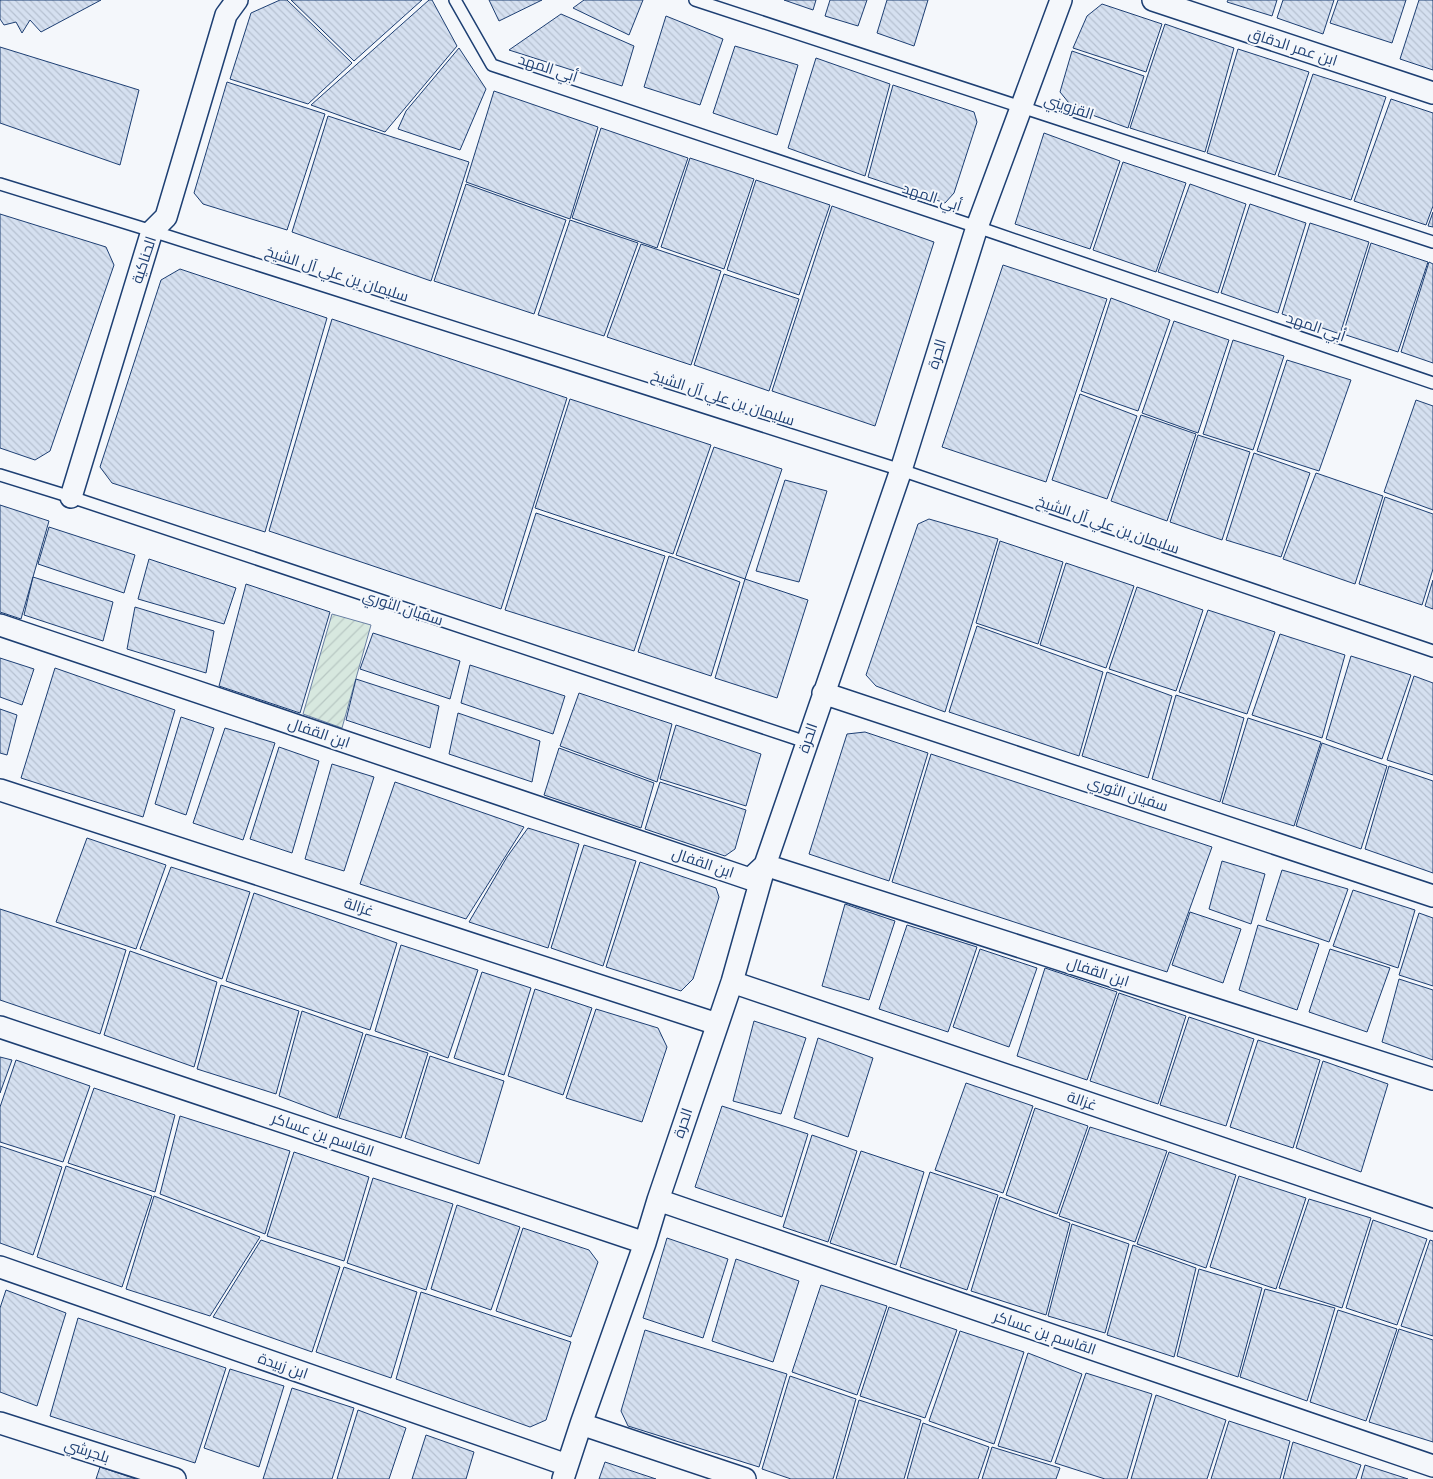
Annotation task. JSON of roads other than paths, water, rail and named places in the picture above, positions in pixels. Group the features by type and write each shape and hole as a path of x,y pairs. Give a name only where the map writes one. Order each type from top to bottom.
{"street":[{"name":"الحناكية","path":"71,497 152,231 166,217 226,15 237,0"},
{"name":"الحرة","path":"565,1472 645,1243 732,982 765,865 901,470 977,227 1061,0"},
{"name":"ابن عمر الدقاق","path":"1153,0 1433,93"},
{"name":"ابن القفال","path":"0,625 750,879 765,865 1433,1079"},
{"name":"سفيان الثوري","path":"823,693 1433,896"},
{"name":"غزالة","path":"0,790 717,1024"},
{"name":"غزالة","path":"732,982 1433,1220"},
{"name":"القاسم بن عساكر","path":"0,1027 645,1243"},
{"name":"القاسم بن عساكر","path":"658,1200 1433,1466"},
{"name":"ابن زبيدة","path":"0,1267 565,1472"},
{"name":"بلجرشي","path":"0,1423 175,1479"},
{"path":"581,1424 745,1479"}],"lane":[{"name":"أبي المهد","path":"455,0 492,65 977,227 1433,383"},
{"name":"القزويني","path":"696,0 1433,242"},
{"name":"سليمان بن علي آل الشيخ","path":"0,184 901,470 1433,651"},
{"name":"سفيان الثوري","path":"0,475 806,742"}]}
